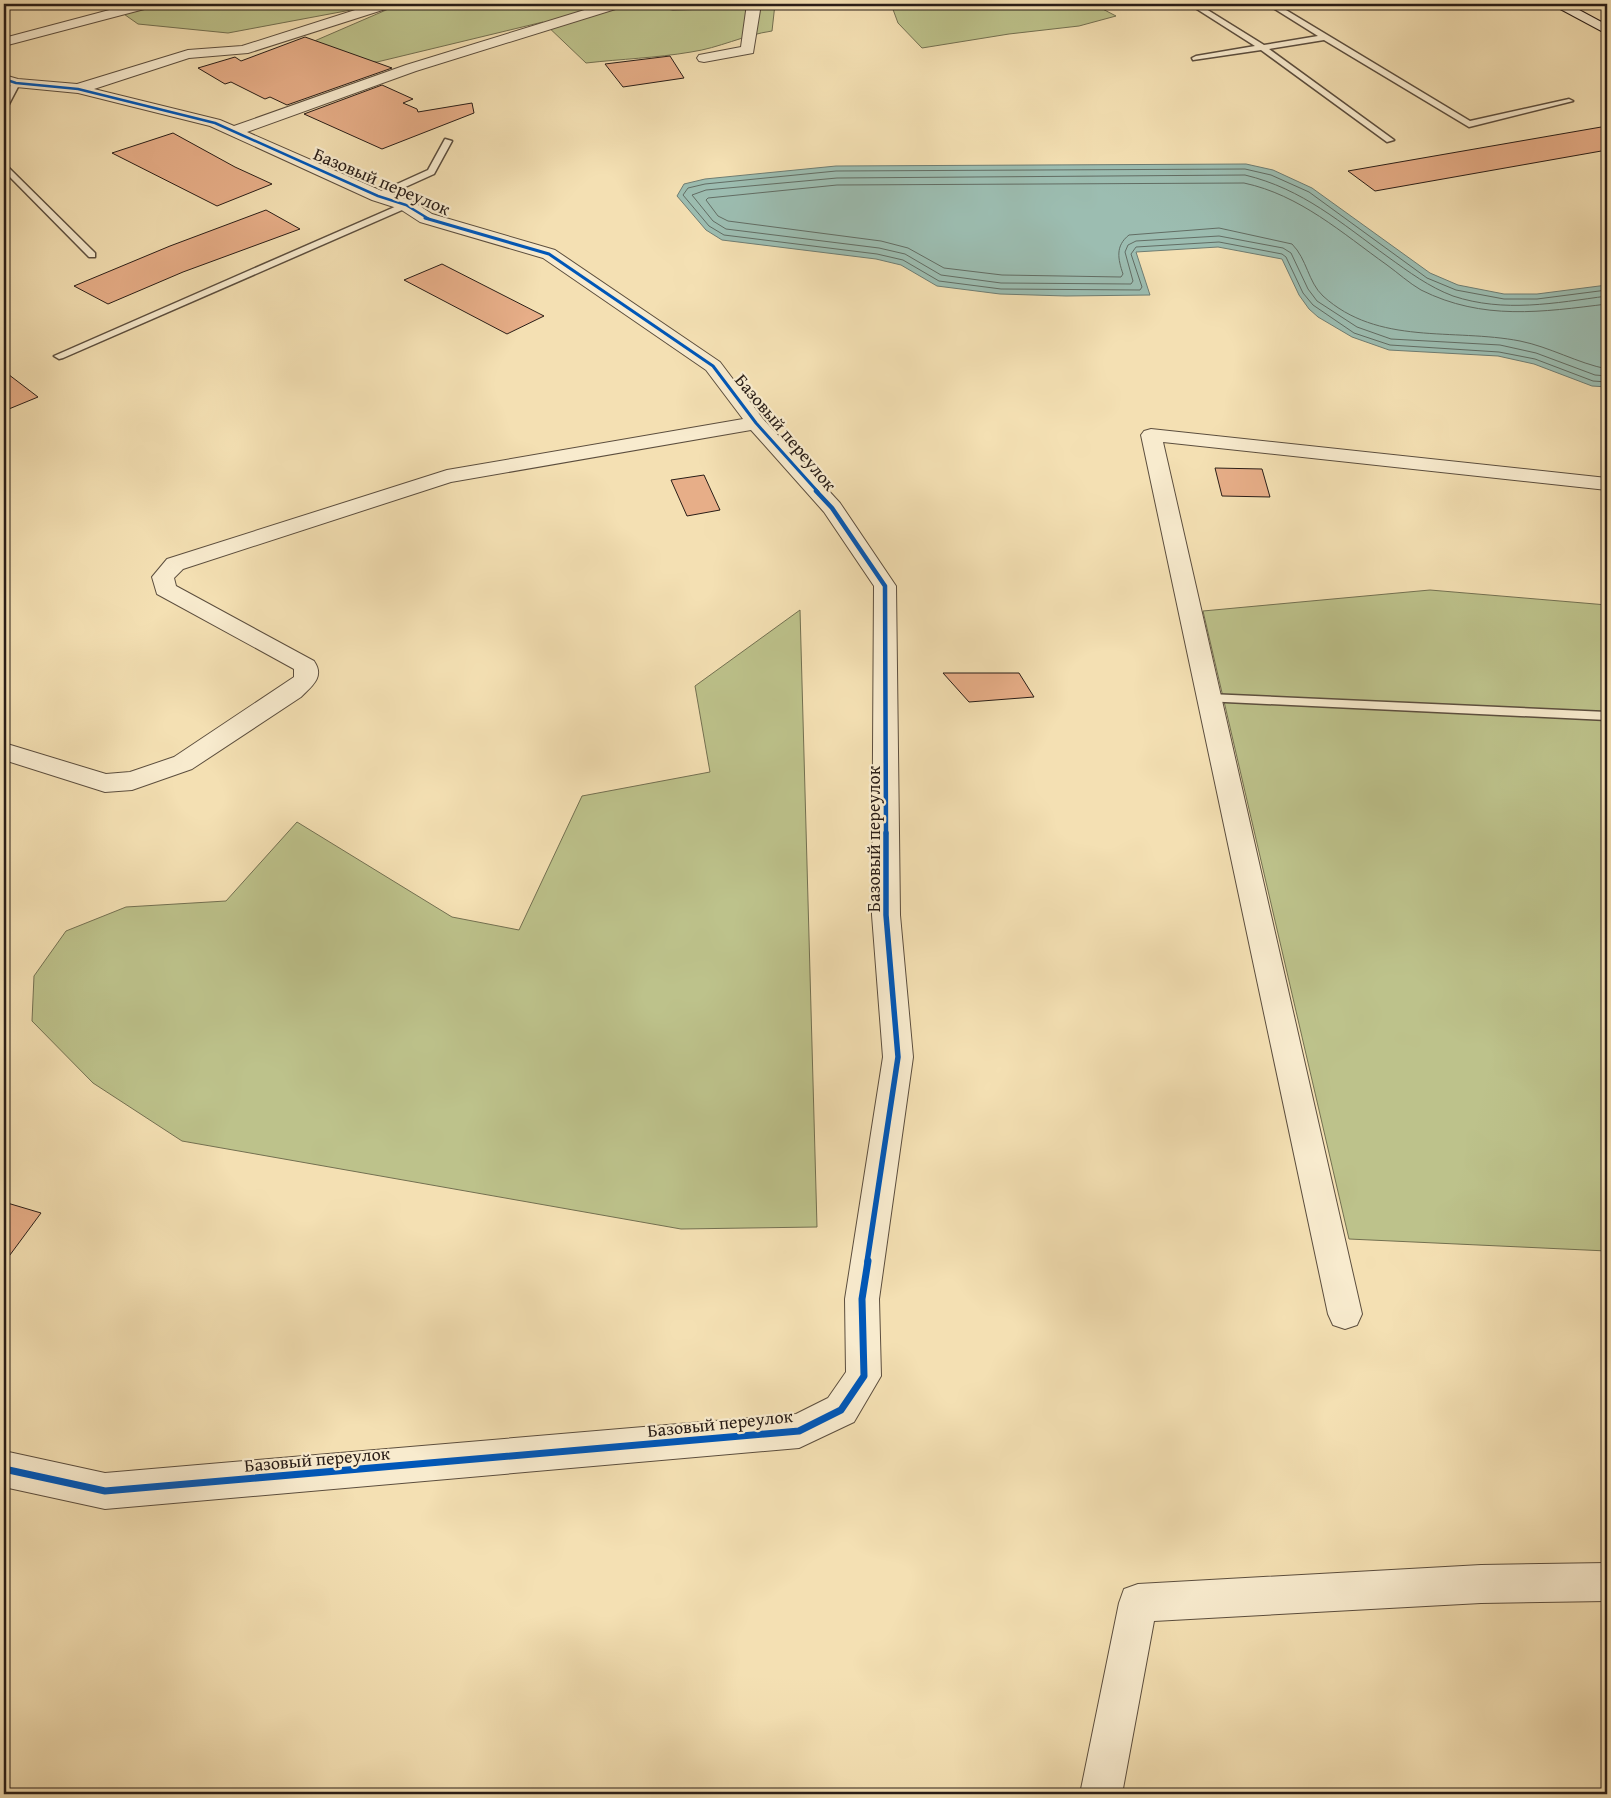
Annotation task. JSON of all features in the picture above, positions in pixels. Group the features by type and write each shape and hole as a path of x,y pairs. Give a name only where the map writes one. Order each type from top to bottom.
{"street":[{"path":"4,42 147,4"},
{"path":"78,89 188,54 243,50 387,4"},
{"path":"232,132 411,68 617,4"},
{"path":"704,58 748,50 754,4"},
{"path":"1558,4 1607,30"},
{"name":"Базовый переулок","path":"4,1469 105,1491 799,1430 842,1410 864,1376 862,1299 898,1057 886,915 885,586 832,508 756,423 713,366 549,254 426,218 406,206 378,196 215,123 78,89 8,89"},
{"path":"4,751 105,783 132,782 183,763 292,692 306,679 306,666 165,589 163,577 176,564 447,476 756,423"},
{"path":"1346,1314 1152,435 1607,484"},
{"path":"1101,1794 1138,1603 1481,1584 1607,1582"}],"lane":[{"path":"647,4 673,7 754,4"},
{"path":"1193,4 1262,48 1390,140"},
{"path":"1271,4 1469,124 1569,101"},
{"path":"1196,58 1326,37"},
{"path":"378,196 431,172 448,141"},
{"path":"4,166 92,255"},
{"path":"59,356 406,206"},
{"path":"1209,698 1607,716"}],"green space":[{"path":"124,4 383,4 228,33 138,24 121,12"},
{"path":"400,4 775,4 772,31 751,35 712,48 652,57 586,63 543,22 377,62 282,55"},
{"path":"891,4 1093,4 1116,16 1079,26 1009,34 922,48 898,23"},
{"path":"1430,590 1607,605 1607,1251 1349,1239 1203,611"},
{"path":"800,610 817,1227 681,1229 182,1141 93,1083 32,1021 34,976 66,931 126,907 226,901 297,822 452,917 519,930 582,796 710,772 695,686"}],"water":[{"path":"1246,164 1273,170 1312,188 1430,273 1458,285 1504,294 1537,294 1607,285 1607,387 1592,386 1534,364 1498,356 1389,350 1352,337 1318,317 1309,309 1299,295 1282,259 1218,247 1136,252 1150,295 1066,296 1000,294 937,286 901,265 876,259 722,240 706,230 677,196 684,184 705,179 836,166"}],"building":[{"path":"305,37 392,68 287,105 270,97 265,99 231,82 225,84 198,68 235,57 241,61"},
{"path":"670,56 684,78 623,87 605,64"},
{"path":"382,85 413,99 403,103 417,109 418,112 472,103 474,113 382,149 304,114"},
{"path":"1607,126 1607,150 1375,191 1348,171"},
{"path":"173,133 235,167 272,184 217,206 112,153"},
{"path":"266,210 300,229 183,272 108,304 74,286 170,246"},
{"path":"442,264 544,316 507,334 404,280"},
{"path":"4,371 38,397 4,411"},
{"path":"1215,468 1262,469 1270,497 1222,496"},
{"path":"704,475 720,510 687,516 671,480"},
{"path":"943,673 1019,673 1034,697 969,702"},
{"path":"4,1202 41,1213 4,1263"}],"cycle path":[{"path":"4,79 16,83 78,89 215,123 378,196 406,205 426,218 549,254 713,366 756,423 832,508 885,586 886,915 898,1057 862,1299 864,1376 841,1410 799,1431 105,1491 4,1469"}]}
